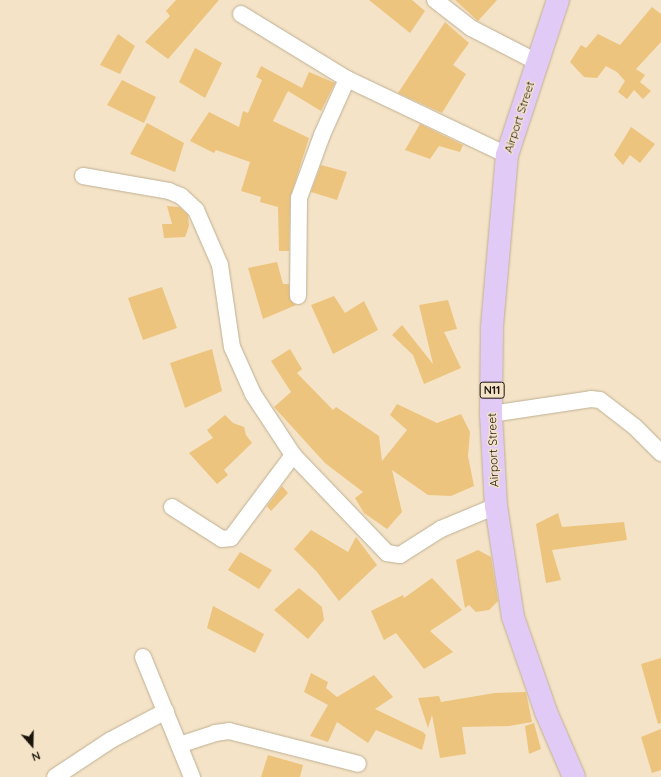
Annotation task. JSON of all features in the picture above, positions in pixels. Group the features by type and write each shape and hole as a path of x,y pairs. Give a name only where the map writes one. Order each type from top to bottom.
{"highway":[{"name":"Airport Street","path":"558,0 507,155 492,328 492,414 496,506 513,617 546,712 574,777"}],"street":[{"path":"435,0 471,28 537,62"},
{"path":"241,14 347,79 507,155"},
{"path":"298,296 299,198 322,135 347,79"},
{"path":"83,176 169,191 181,196 196,210 220,265 232,347 253,394 293,456 387,553 394,556 400,555 441,529 496,506"},
{"path":"492,414 591,399 600,400 608,404 661,453"},
{"path":"172,507 222,539 231,538 293,456"},
{"path":"143,657 192,777"},
{"path":"55,777 110,740 166,711"},
{"path":"179,745 215,733 229,731 358,764"}],"building":[{"path":"176,0 219,0 168,59 145,42 170,16 166,11"},
{"path":"369,0 412,0 425,11 410,33"},
{"path":"455,0 497,0 478,21"},
{"path":"652,7 661,14 661,42 636,69 645,75 640,82 651,91 643,99 634,90 627,99 618,92 625,81 617,72 606,66 597,78 584,77 570,62 581,45 586,48 598,34 620,45"},
{"path":"445,22 469,43 453,65 466,74 442,113 398,93"},
{"path":"118,34 135,46 120,74 100,65"},
{"path":"195,48 222,63 205,98 179,82"},
{"path":"261,66 302,88 309,72 335,83 321,111 288,91 273,121 309,138 290,198 289,251 279,251 278,207 260,202 261,197 241,191 250,162 216,150 214,153 190,141 209,112 239,127 243,111 248,113 262,80 256,77"},
{"path":"122,80 156,97 144,123 107,105"},
{"path":"147,123 184,143 175,172 130,154"},
{"path":"420,124 463,145 460,152 439,146 430,159 405,150"},
{"path":"631,127 655,144 640,163 630,155 623,165 614,155"},
{"path":"321,165 347,172 337,200 311,192"},
{"path":"167,206 179,207 188,215 189,226 185,237 164,238 162,224 172,224"},
{"path":"277,262 283,284 289,284 290,300 296,305 263,319 248,268"},
{"path":"162,287 177,328 143,340 128,298"},
{"path":"334,296 345,313 364,301 378,330 333,354 311,305"},
{"path":"448,300 457,329 444,332 461,368 424,384 413,355 392,335 402,325 433,364 419,305"},
{"path":"212,349 222,391 185,408 170,363"},
{"path":"290,349 302,369 297,373 333,410 336,407 379,436 382,461 407,430 390,415 397,404 437,423 461,414 470,432 468,456 474,486 451,496 428,495 392,470 402,512 387,529 364,513 355,498 363,492 325,463 274,407 291,392 271,361"},
{"path":"225,415 233,423 244,427 246,435 252,443 224,470 228,475 217,484 189,453 213,438 207,430"},
{"path":"282,486 288,493 271,511 267,506"},
{"path":"558,513 562,527 624,522 627,540 552,550 561,580 546,583 536,524"},
{"path":"311,530 348,552 356,537 377,565 339,601 317,572 294,549"},
{"path":"478,550 491,557 498,601 489,610 476,612 469,605 465,608 456,560"},
{"path":"240,552 272,570 259,589 228,570"},
{"path":"432,578 462,610 430,631 453,652 424,669 396,633 384,640 371,611 403,595 404,598"},
{"path":"299,588 322,607 324,620 308,639 274,610"},
{"path":"213,606 264,634 255,653 207,628"},
{"path":"661,658 661,723 658,724 641,664"},
{"path":"311,673 328,682 326,688 337,697 374,675 393,697 375,709 423,732 426,735 422,750 376,730 368,743 337,722 328,742 310,736 328,705 304,692"},
{"path":"526,692 532,722 509,726 462,727 466,754 440,758 432,715 428,728 418,698 439,696 441,702 495,693"},
{"path":"534,723 541,749 529,754 525,726"},
{"path":"661,729 661,770 652,773 641,737"},
{"path":"268,755 303,765 300,777 261,777"}]}
